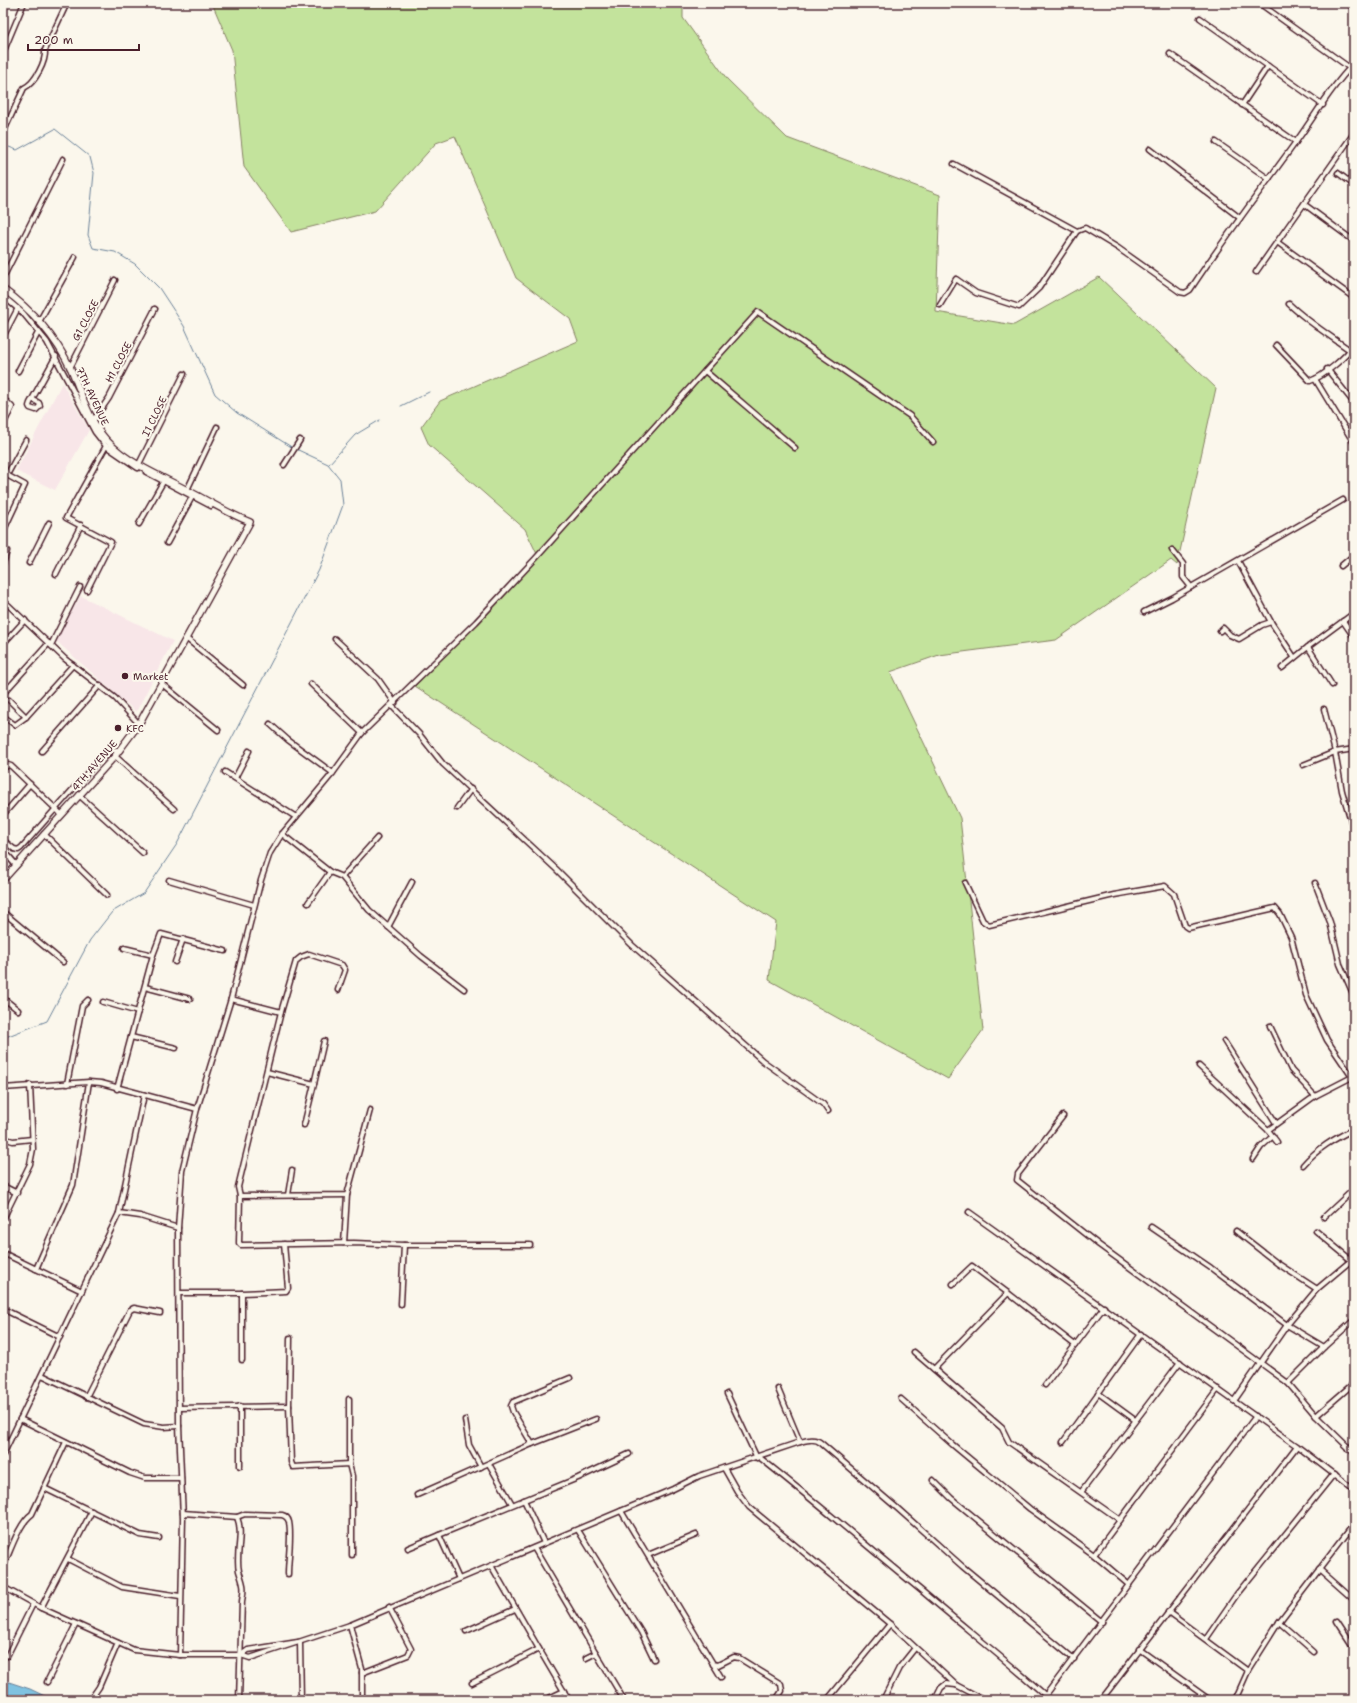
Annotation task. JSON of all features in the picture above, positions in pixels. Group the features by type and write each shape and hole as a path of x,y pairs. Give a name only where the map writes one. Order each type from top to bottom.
{"main road":[{"name":"7TH AVENUE","path":"3,289 20,301 40,320 54,340 70,368 93,421 110,445 138,466 222,510 250,522"},
{"name":"4TH AVENUE","path":"3,880 115,756 138,724 162,684 250,522"}],"street":[{"path":"3,52 24,3"},
{"path":"3,133 24,88 30,85 45,58 45,50 67,3"},
{"path":"940,305 956,279 976,293 1019,307 1039,288 1076,231 1084,228 1118,248 1180,292 1185,293 1190,290 1342,76 1352,69 1259,3"},
{"path":"1348,3 1354,7"},
{"path":"1200,18 1323,104"},
{"path":"1170,54 1296,142"},
{"path":"1242,105 1268,66"},
{"path":"1256,272 1354,133"},
{"path":"1216,142 1268,179"},
{"path":"1150,149 1240,218"},
{"path":"3,278 63,159"},
{"path":"954,164 1076,231"},
{"path":"1338,173 1354,186"},
{"path":"1304,204 1354,241"},
{"path":"1277,242 1354,298"},
{"path":"40,320 75,256"},
{"name":"G1 CLOSE","path":"70,368 115,280"},
{"path":"3,296 18,308 39,331 56,356 88,422 106,446 124,460 163,482 222,510"},
{"path":"1289,304 1307,320 1346,345 1352,352"},
{"path":"3,337 18,308"},
{"name":"H1 CLOSE","path":"93,421 109,398 155,309"},
{"path":"180,1655 182,1513 179,1426 180,1293 178,1228 182,1172 197,1109 231,999 254,905 270,853 282,834 333,774 362,733 394,704 476,622 536,558 758,312 910,416 933,442"},
{"path":"18,371 39,331"},
{"path":"1276,345 1310,380 1315,379 1352,352 1354,345"},
{"path":"32,399 56,356"},
{"path":"1327,369 1354,403"},
{"path":"705,372 795,448"},
{"name":"I1 CLOSE","path":"138,466 184,374"},
{"path":"1315,379 1354,443"},
{"path":"3,402 7,402 12,407 3,425"},
{"path":"3,410 9,413"},
{"path":"186,490 217,427"},
{"path":"3,532 25,485 23,482 5,474 26,440"},
{"path":"284,465 300,440"},
{"path":"87,590 111,542 66,518 106,446"},
{"path":"139,524 163,482"},
{"path":"168,543 192,497"},
{"path":"1144,612 1191,587 1343,500"},
{"path":"29,563 49,523"},
{"path":"56,574 81,525"},
{"path":"3,548 7,551 3,564"},
{"path":"1172,550 1183,564 1183,577 1191,587"},
{"path":"1341,566 1354,555"},
{"path":"1238,560 1271,622 1294,657"},
{"path":"3,694 50,644 80,587"},
{"path":"4,602 72,665 115,698 138,724"},
{"path":"1282,668 1294,657 1354,613"},
{"path":"3,644 25,620"},
{"path":"1343,621 1354,637"},
{"path":"1220,631 1223,628 1230,636 1239,639 1262,625 1271,622"},
{"path":"187,638 243,685"},
{"path":"335,639 378,679 394,704 443,764 471,789 639,951 766,1064 824,1104 828,1111"},
{"path":"1308,647 1332,685"},
{"path":"3,716 15,725 26,717 72,665"},
{"path":"162,684 218,730"},
{"path":"311,684 362,733"},
{"path":"42,751 100,685"},
{"path":"9,700 26,717"},
{"path":"1324,709 1335,752 1342,791 1354,831"},
{"path":"270,724 288,740 333,774"},
{"path":"1303,765 1335,752 1354,749"},
{"path":"3,840 14,849 18,850 96,763 112,750 120,750"},
{"path":"235,778 249,752"},
{"path":"115,756 174,810"},
{"path":"3,769 8,765 11,766 61,814"},
{"path":"225,772 296,816"},
{"path":"3,815 30,784"},
{"path":"457,808 471,789"},
{"path":"79,795 143,853"},
{"path":"50,814 56,820"},
{"path":"36,831 38,841"},
{"path":"44,834 107,895"},
{"path":"282,834 330,872 342,877 369,910 421,956 464,989"},
{"path":"342,877 377,838"},
{"path":"3,850 16,865"},
{"path":"308,903 330,872"},
{"path":"169,880 254,905"},
{"path":"388,927 412,882"},
{"path":"965,883 983,921 989,925 1050,909 1160,886 1165,886 1174,894 1185,926 1188,928 1274,908 1291,937 1306,995 1327,1040 1353,1076 1315,1096 1268,1130"},
{"path":"1315,883 1330,922 1340,964 1354,996"},
{"path":"3,912 63,962"},
{"path":"118,1089 153,955 161,934 225,951"},
{"path":"175,962 182,939"},
{"path":"124,948 153,955"},
{"path":"338,990 345,970 344,967 309,954 305,955 296,962 281,1012 238,1187 240,1196 239,1243 241,1245 344,1243 404,1245 530,1245"},
{"path":"145,988 190,999"},
{"path":"3,998 18,1010"},
{"path":"231,999 281,1012"},
{"path":"67,1084 82,1006 88,1000"},
{"path":"103,1002 138,1012"},
{"path":"1270,1026 1294,1074 1315,1096"},
{"path":"131,1037 176,1048"},
{"path":"304,1125 324,1041"},
{"path":"1224,1041 1276,1123"},
{"path":"1199,1066 1268,1130 1277,1142"},
{"path":"267,1072 314,1084"},
{"path":"3,1088 89,1082 104,1084 197,1109"},
{"path":"36,1269 73,1186 89,1082"},
{"path":"3,1219 30,1164 33,1150 30,1085"},
{"path":"3,1455 118,1213 144,1095"},
{"path":"344,1243 346,1195 370,1110"},
{"path":"1063,1116 1018,1174 1017,1180 1098,1245 1288,1383 1316,1416 1354,1453"},
{"path":"1303,1165 1313,1153 1327,1142 1354,1129"},
{"path":"1253,1159 1261,1147 1273,1136"},
{"path":"3,1138 13,1141 32,1139"},
{"path":"288,1195 292,1170"},
{"path":"3,1186 17,1193"},
{"path":"1324,1217 1354,1189"},
{"path":"240,1196 346,1195"},
{"path":"969,1212 1256,1416 1354,1490"},
{"path":"118,1213 140,1216 178,1228"},
{"path":"1151,1227 1211,1268 1287,1325 1324,1347"},
{"path":"1236,1231 1278,1263 1317,1289"},
{"path":"1234,1401 1262,1363 1287,1325 1317,1289 1352,1259 1316,1231"},
{"path":"180,1293 286,1291 288,1288 284,1244"},
{"path":"401,1304 404,1245"},
{"path":"3,1253 82,1291"},
{"path":"953,1284 972,1266 1075,1346"},
{"path":"242,1293 242,1360"},
{"path":"934,1369 1008,1293"},
{"path":"1045,1384 1104,1307"},
{"path":"86,1396 130,1310 134,1308 160,1313"},
{"path":"3,1309 60,1337"},
{"path":"1288,1383 1354,1320"},
{"path":"1063,1442 1140,1334"},
{"path":"290,1338 289,1454 293,1467 349,1464"},
{"path":"914,1352 1002,1428 1009,1442 1082,1491 1120,1520"},
{"path":"1082,1491 1134,1420 1180,1362"},
{"path":"42,1375 144,1424 164,1427 179,1426"},
{"path":"532,1444 513,1412 511,1406 513,1402 570,1378"},
{"path":"1316,1416 1354,1383"},
{"path":"778,1389 800,1442"},
{"path":"1094,1555 1218,1390"},
{"path":"727,1394 758,1457 843,1525 962,1626 999,1654 1046,1696"},
{"path":"1098,1394 1134,1420"},
{"path":"349,1399 349,1464 352,1476 352,1555"},
{"path":"901,1399 953,1445 1030,1509 1094,1555 1130,1585"},
{"path":"240,1406 240,1466"},
{"path":"179,1408 289,1406"},
{"path":"1042,1700 1256,1416"},
{"path":"20,1419 130,1473 145,1478 181,1478"},
{"path":"417,1496 532,1444 596,1419"},
{"path":"465,1420 469,1445 481,1467"},
{"path":"3,1587 41,1608 134,1650 180,1655 241,1655 250,1658 350,1625 389,1607 492,1567 544,1543 673,1489 699,1476 800,1442 817,1440 962,1566 1074,1659"},
{"path":"3,1567 22,1524 27,1516 32,1514 66,1442"},
{"path":"1349,1448 1354,1444"},
{"path":"1101,1700 1296,1446"},
{"path":"408,1548 524,1500 629,1454"},
{"path":"489,1464 512,1504"},
{"path":"724,1468 737,1491 749,1507 890,1624 956,1685 985,1700"},
{"path":"1206,1639 1237,1594 1334,1474"},
{"path":"933,1480 951,1498 1102,1622"},
{"path":"44,1488 140,1535 159,1538"},
{"path":"524,1500 544,1543"},
{"path":"41,1608 92,1511"},
{"path":"622,1511 721,1678"},
{"path":"182,1513 237,1517 245,1514 286,1516 289,1529 288,1574"},
{"path":"237,1517 239,1527 239,1571 243,1578 244,1592 242,1602 239,1700"},
{"path":"1235,1700 1248,1671 1278,1622 1354,1524"},
{"path":"578,1530 641,1632 654,1659"},
{"path":"439,1535 458,1579"},
{"path":"648,1555 696,1535"},
{"path":"534,1548 624,1700"},
{"path":"68,1559 122,1587 180,1596"},
{"path":"492,1567 569,1700"},
{"path":"1319,1569 1354,1600"},
{"path":"7,1656 33,1604"},
{"path":"362,1673 408,1656 411,1652 411,1649 389,1607"},
{"path":"466,1631 515,1609"},
{"path":"1168,1612 1248,1671"},
{"path":"1278,1622 1313,1652"},
{"path":"1337,1622 1354,1647"},
{"path":"47,1682 76,1624"},
{"path":"828,1699 890,1624"},
{"path":"350,1625 362,1673 362,1700"},
{"path":"241,1655 248,1650 300,1642"},
{"path":"300,1642 301,1700"},
{"path":"90,1700 101,1682 118,1643"},
{"path":"883,1700 899,1668 915,1648"},
{"path":"472,1683 539,1649"},
{"path":"1139,1649 1210,1700"},
{"path":"586,1658 596,1653"},
{"path":"713,1664 718,1665 734,1657 739,1658 781,1684 782,1692 776,1700"},
{"path":"935,1700 941,1688 946,1684 956,1685"},
{"path":"545,1700 564,1691"}],"shaded area":[{"path":"62,383 89,430 55,490 16,471"},
{"name":"Market","path":"81,596 173,641 136,712 55,640"}],"green space":[{"path":"212,3 683,3 683,18 727,79 787,138 940,195 936,312 1014,325 1099,277 1216,388 1177,565 1171,560 1056,640 939,655 890,672 960,818 983,1030 948,1079 769,980 776,922 415,686 537,554 525,529 429,445 421,427 440,401 578,341 570,319 516,278 455,136 436,143 375,211 291,232 244,167 232,50"}],"water":[{"path":"3,1680 30,1689 53,1700 3,1700"}],"waterway":[{"path":"9,147 17,150 55,129 90,157 94,173 88,235 93,248 115,252 135,264 159,288 184,326 215,394 237,413 293,448"},
{"path":"401,406 429,392"},
{"path":"329,464 355,435 380,420"},
{"path":"3,1038 47,1021 90,940 112,912 144,893 177,844 319,570 343,505 340,479 328,464 296,449"}],"place":[{"name":"Market","path":"125,676"},
{"name":"KFC","path":"118,728"}]}
